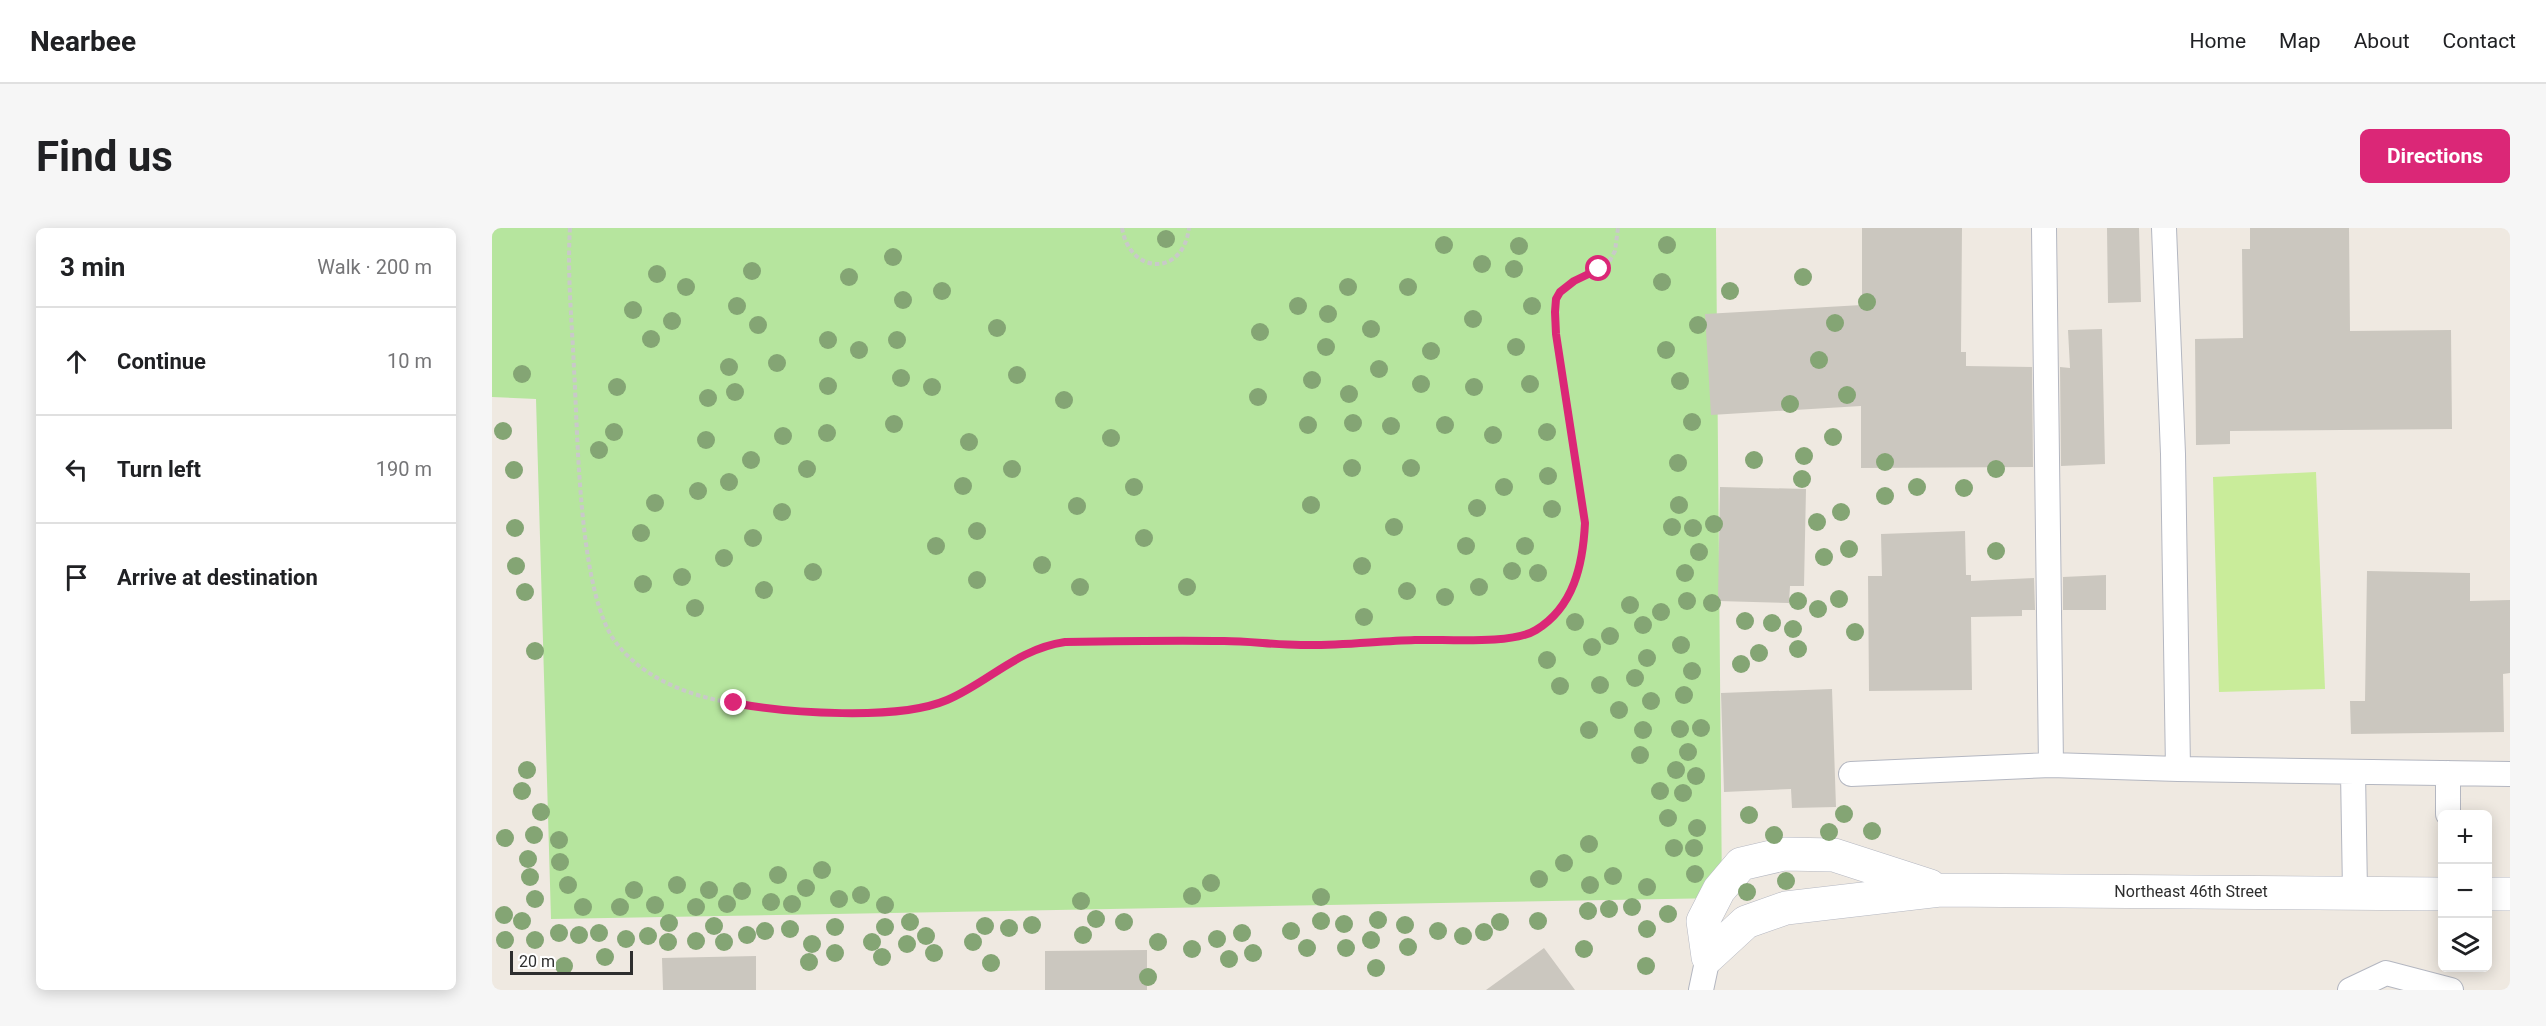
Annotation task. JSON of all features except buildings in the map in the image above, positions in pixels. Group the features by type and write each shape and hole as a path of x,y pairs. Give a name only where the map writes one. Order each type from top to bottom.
{"street":[{"name":"Northeast 46th Street","path":"1708,957 1703,921 1719,890 1740,864 1784,854 1834,855 1940,890"},
{"name":"Northeast 46th Street","path":"1708,957 1746,922 1786,908 1940,890 2438,894"},
{"path":"2492,894 2510,894"}],"lane":[{"path":"2044,228 2051,765"},
{"path":"2164,228 2173,466 2178,769"},
{"path":"1851,774 2051,765 2510,774"},
{"path":"2353,771 2355,892"},
{"path":"2448,773 2448,810"},
{"path":"1701,990 1708,957"},
{"path":"2350,990 2386,973 2451,990"}],"path":[{"path":"570,228 573,342 588,555 599,610 617,644 650,674 678,687 714,699 778,710 884,712 907,711 947,700 1010,661 1050,644 1065,642 1226,640 1302,645 1503,639 1521,637 1536,630 1551,619 1569,598 1584,546 1585,523 1556,334 1556,299 1560,292 1574,281 1608,264 1615,251 1618,228"},
{"path":"1122,228 1124,238 1137,258 1149,264 1164,264 1181,253 1188,240 1189,228"}],"green space":[{"path":"492,228 1716,228 1722,898 551,919 536,399 492,397"},
{"path":"2316,472 2325,689 2219,692 2213,477"}],"route":[{"path":"734,703 778,710 907,711 947,700 1010,661 1050,644 1065,642 1226,640 1327,645 1412,640 1503,639 1521,637 1536,630 1551,619 1569,598 1584,546 1585,523 1556,334 1556,299 1560,292 1574,281 1599,269"}]}
